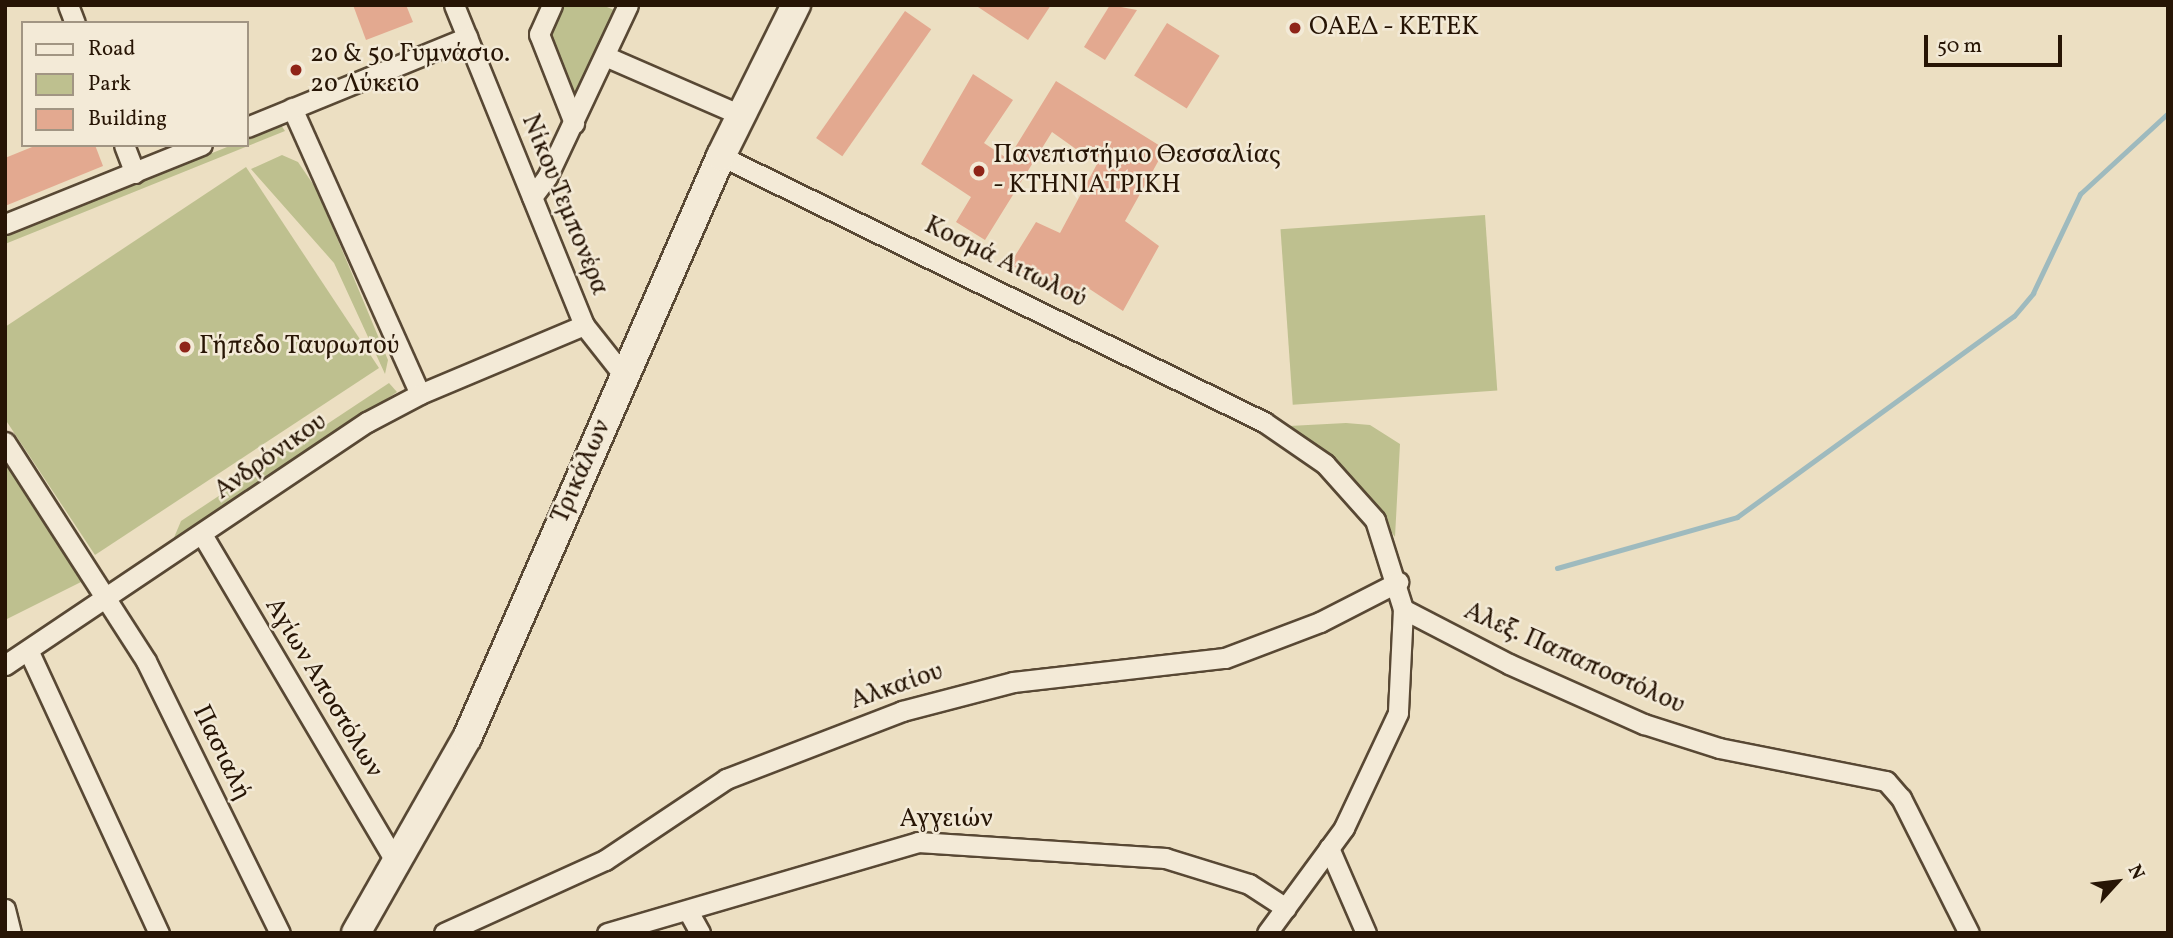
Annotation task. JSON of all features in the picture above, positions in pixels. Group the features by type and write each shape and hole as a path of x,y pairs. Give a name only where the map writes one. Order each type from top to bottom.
{"main road":[{"name":"Τρικάλων","path":"356,933 398,866 467,738 721,156 796,5"}],"street":[{"name":"Νίκου Τεμπονέρα","path":"454,5 584,325 625,377"},
{"path":"552,5 539,34 574,123"},
{"path":"532,197 574,123 605,56 622,7"},
{"path":"248,127 467,37"},
{"path":"605,56 741,115"},
{"path":"292,108 419,394"},
{"path":"125,147 135,173"},
{"path":"5,224 197,147"},
{"name":"Κοσμά Αιτωλού","path":"721,156 1264,422 1325,464 1375,520 1398,582 1403,609 1398,713 1381,758 1329,848 1267,933"},
{"name":"Ανδρόνικου","path":"5,665 108,600 358,428 419,394 584,325"},
{"name":"Πασιαλή","path":"5,442 146,662 280,933"},
{"name":"Αγίων Αποστόλων","path":"203,536 398,866"},
{"name":"Αλκαίου","path":"444,933 605,860 726,779 902,711 1013,682 1224,658 1320,622 1398,582"},
{"name":"Αλεξ. Παπαποστόλου","path":"1403,609 1509,664 1644,724 1719,748 1886,781 1901,798 1969,933"},
{"path":"29,652 159,933"},
{"name":"Αγγειών","path":"607,933 918,842 1165,858 1249,884 1286,908"},
{"path":"1329,848 1366,933"},
{"path":"5,909 11,933"},
{"path":"688,911 700,933"}],"green space":[{"path":"555,5 602,5 624,14 575,119 542,34"},
{"path":"281,125 285,131 248,146 248,139"},
{"path":"227,147 245,147 5,244 5,237"},
{"path":"282,155 298,162 317,190 388,360 385,374 334,263 251,169"},
{"name":"Γήπεδο Ταυρωπού","path":"246,167 379,368 95,555 5,419 5,327"},
{"path":"1485,215 1497,391 1293,405 1280,229"},
{"path":"389,383 397,392 176,543 173,540 181,521"},
{"path":"1346,423 1370,425 1400,444 1395,537 1353,479 1289,426"},
{"path":"5,458 85,580 5,620"}],"building":[{"path":"353,5 406,5 413,22 366,40"},
{"path":"975,5 1051,5 1028,40"},
{"path":"1110,5 1137,10 1105,60 1084,47"},
{"path":"905,11 931,29 842,156 816,138"},
{"path":"1167,23 1220,56 1187,108 1134,76"},
{"path":"973,74 1013,100 984,143 1008,159 1056,81 1165,149 1125,221 1159,246 1123,311 1088,288 1078,306 1010,264 1036,222 1060,233 1097,164 1052,132 985,240 956,222 971,197 921,164"},
{"path":"32,147 96,147 103,166 5,206 5,158"}],"waterway":[{"path":"1557,568 1737,517 2014,316 2033,293 2080,194 2168,113"}],"place":[{"name":"ΟΑΕΔ - ΚΕΤΕΚ","path":"1295,28"},
{"name":"2ο & 5ο Γυμνάσιο. 2ο Λύκειο","path":"296,70"},
{"name":"Πανεπιστήμιο Θεσσαλίας - ΚΤΗΝΙΑΤΡΙΚΗ","path":"979,171"},
{"name":"Γήπεδο Ταυρωπού","path":"185,347"}]}
